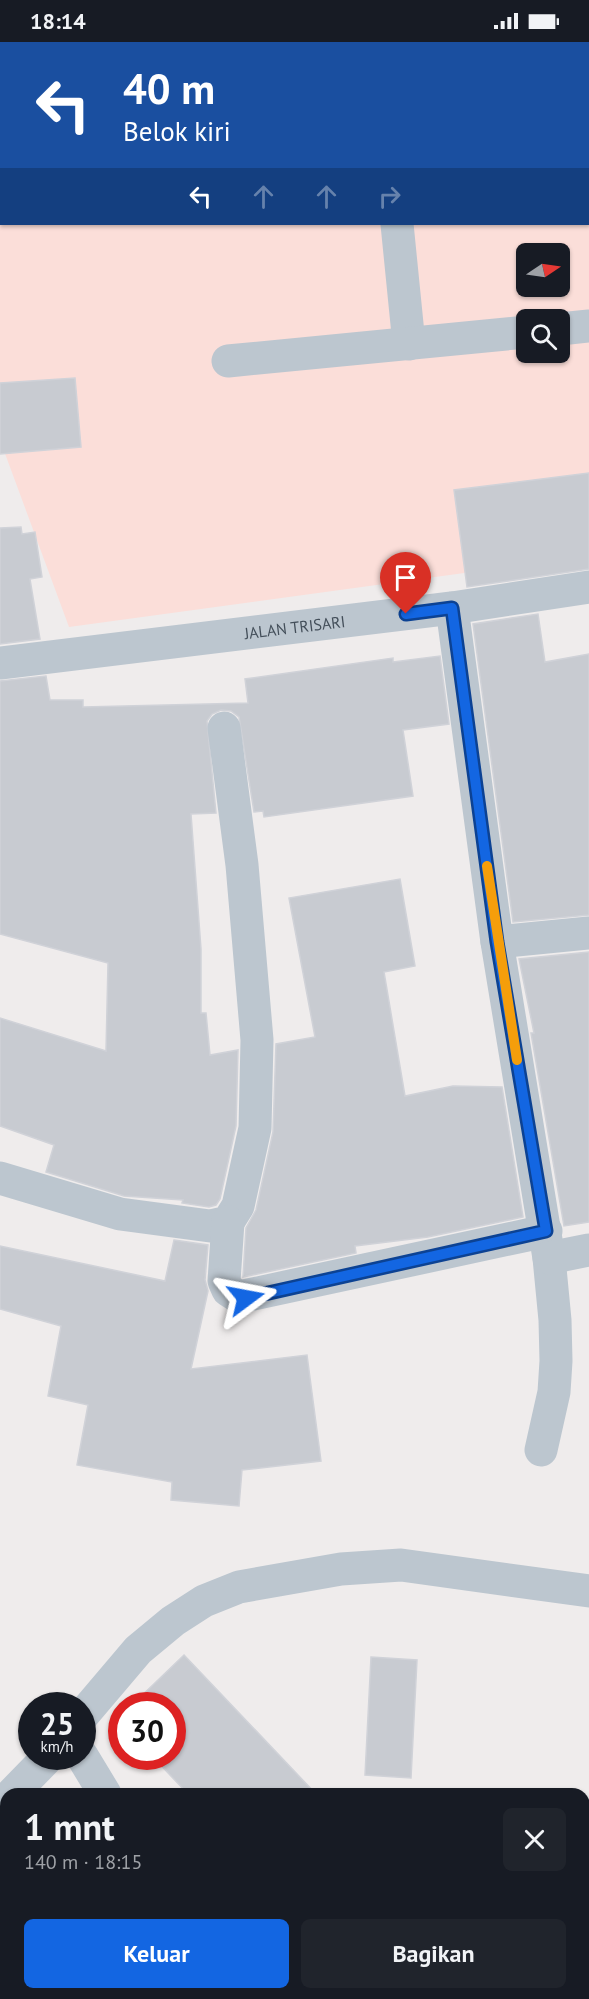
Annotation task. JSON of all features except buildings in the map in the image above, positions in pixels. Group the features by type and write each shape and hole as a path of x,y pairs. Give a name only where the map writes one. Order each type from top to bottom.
{"street":[{"path":"397,225 409,344"},
{"path":"570,328 589,326"},
{"path":"228,361 516,333"},
{"name":"JALAN TRISARI","path":"0,663 452,608 589,587"},
{"path":"452,608 497,942 548,1245 555,1320 556,1361 554,1392 541,1450"},
{"path":"224,728 242,865 257,1040 255,1128 238,1206 228,1222 224,1281 228,1290 239,1298 548,1245 589,1250"},
{"path":"497,942 589,933"},
{"path":"0,1178 120,1214 210,1226 228,1222"},
{"path":"96,1700 138,1650 173,1621 204,1601 239,1587 330,1570 401,1565 589,1591"},
{"path":"18,1788 35,1770"},
{"path":"90,1770 101,1788"}],"shaded area":[{"path":"0,225 589,225 589,556 69,627 0,440"}],"slow traffic":[{"path":"487,866 517,1060"}],"route":[{"path":"246,1298 546,1231 497,942 452,608 406,614"}]}
